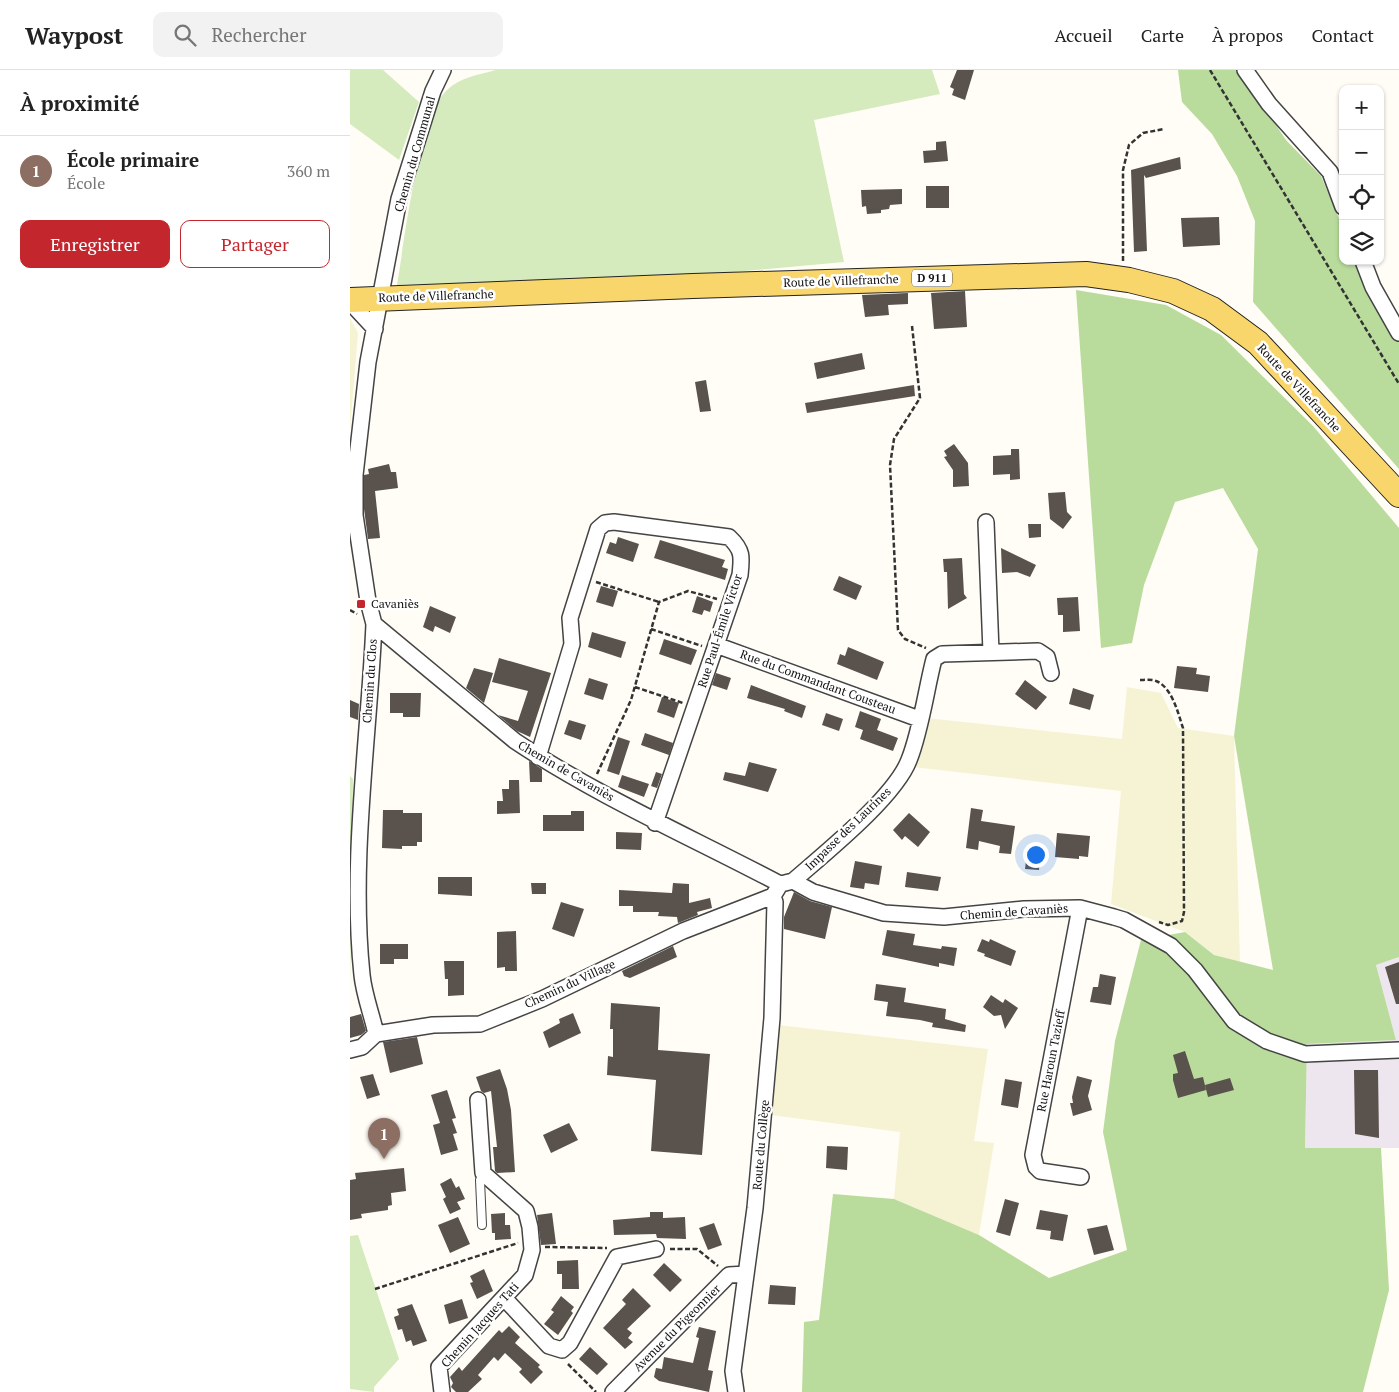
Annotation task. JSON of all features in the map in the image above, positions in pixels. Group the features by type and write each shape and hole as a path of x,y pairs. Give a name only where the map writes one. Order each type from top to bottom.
{"main road":[{"name":"Route de Villefranche","path":"350,301 693,286 1086,274 1117,279 1173,291 1212,309 1258,343 1399,495"}],"street":[{"name":"Chemin du Communal","path":"382,299 399,199 433,91 443,70"},
{"path":"1245,70 1269,104 1330,172 1339,196"},
{"path":"1365,265 1373,287 1399,333"},
{"name":"Chemin du Clos","path":"376,1034 362,977 359,931 359,849 374,624 368,601 355,515 355,475 368,362 382,299"},
{"path":"350,301 375,329"},
{"name":"Rue Paul-Émile Victor","path":"538,756 572,644 570,618 598,529 606,523 614,522 729,537 738,545 742,558 740,575 655,822"},
{"path":"986,522 992,652"},
{"name":"Chemin de Cavaniès","path":"374,624 515,741 538,756 655,822 782,887 813,892 884,913 944,917 1024,909 1080,908 1124,920 1171,946 1195,970 1234,1021 1266,1042 1305,1054 1399,1050"},
{"name":"Rue du Commandant Cousteau","path":"715,648 919,719"},
{"path":"934,659 942,654 1038,651 1047,656 1051,672"},
{"name":"Impasse des Laurines","path":"782,887 867,814 900,778 909,760 934,659"},
{"name":"Chemin du Village","path":"350,1050 362,1047 376,1034 433,1025 480,1024 542,998 683,931 782,887"},
{"name":"Route du Collège","path":"736,1392 733,1371 755,1208 772,1018 775,902 782,887"},
{"name":"Rue Haroun Tazieff","path":"1080,908 1034,1156 1036,1167 1040,1171 1081,1177"},
{"path":"478,1100 483,1174"},
{"name":"Chemin Jacques Tati","path":"442,1392 439,1367 525,1275 532,1245 526,1212 483,1174"},
{"path":"504,1298 549,1346 562,1350 570,1343 617,1258 656,1249"},
{"name":"Avenue du Pigeonnier","path":"613,1392 729,1275 746,1274"}],"lane":[{"path":"482,1225 480,1180 483,1174"}],"path":[{"path":"1210,70 1399,384"},
{"path":"1117,279 1124,256 1123,170 1129,145 1143,133 1164,129"},
{"path":"912,326 920,398 894,439 890,465 898,630 905,639 930,650 934,659"},
{"path":"582,578 659,602 688,591 731,603"},
{"path":"591,786 631,700 659,602"},
{"path":"651,629 715,648"},
{"path":"1140,680 1156,680 1166,690 1174,703 1183,728 1184,912 1182,921 1168,924 1149,920"},
{"path":"635,687 695,707"},
{"path":"376,1289 532,1245 544,1247 605,1246 617,1258"},
{"path":"656,1249 698,1249 729,1275"},
{"path":"568,1364 596,1392"}],"shaded area":[{"path":"350,318 358,333 350,429"},
{"path":"1127,687 1161,693 1178,728 1234,736 1240,963 1214,955 1185,932 1111,904 1121,791 913,767 926,718 1122,739"},
{"path":"1399,957 1399,1148 1305,1148 1307,1044 1396,1040 1376,965"},
{"path":"778,1025 988,1049 974,1141 994,1143 979,1235 894,1199 900,1132 771,1115"}],"green space":[{"path":"350,70 383,70 419,102 399,160 350,124"},
{"path":"496,70 932,70 940,94 814,120 844,262 701,275 397,285 414,182 428,125 437,104 447,90 458,82"},
{"path":"1178,70 1239,70 1286,140 1321,176 1339,219 1339,265 1359,265 1399,338 1399,469 1253,302 1255,221 1237,176 1212,134 1182,102"},
{"path":"1076,290 1166,305 1221,335 1313,426 1399,528 1399,957 1376,965 1396,1040 1307,1044 1305,1148 1381,1148 1389,1290 1363,1392 802,1392 804,1322 819,1320 833,1194 894,1199 979,1235 1049,1278 1127,1250 1103,1132 1115,1041 1141,940 1185,932 1214,955 1273,970 1234,736 1258,549 1223,488 1175,502 1144,585 1132,643 1101,648"},
{"path":"350,776 353,779 350,986"},
{"path":"358,1235 399,1359 374,1387 374,1392 350,1389 350,1236"}],"building":[{"path":"957,70 974,70 965,100 952,95 954,89 950,87"},
{"path":"946,141 948,161 924,163 923,151 936,150 936,142"},
{"path":"1180,157 1181,169 1146,178 1144,175 1147,251 1134,252 1131,170"},
{"path":"926,186 949,186 949,208 926,208"},
{"path":"902,189 902,204 890,205 889,209 881,210 881,213 867,214 866,206 862,207 861,190"},
{"path":"1219,217 1220,245 1183,247 1181,218"},
{"path":"965,291 967,327 934,329 931,293"},
{"path":"908,293 908,304 888,305 889,315 865,317 862,295"},
{"path":"862,353 865,369 817,379 814,363"},
{"path":"706,380 711,411 700,412 695,382"},
{"path":"914,385 915,396 807,413 805,403"},
{"path":"954,444 968,463 969,486 953,487 953,470 944,457 947,456 944,451"},
{"path":"1011,449 1019,449 1020,479 1010,480 1010,474 993,475 993,456 1011,455"},
{"path":"389,464 391,472 396,472 398,488 375,491 380,538 368,539 364,509 364,475 369,474 368,469"},
{"path":"1065,492 1067,512 1072,517 1063,529 1050,519 1048,493"},
{"path":"1028,524 1041,524 1041,537 1029,538"},
{"path":"618,537 639,544 633,562 606,553 610,542 616,544"},
{"path":"660,540 725,560 722,567 728,569 725,580 654,558"},
{"path":"1001,548 1036,565 1030,577 1017,572 1002,573"},
{"path":"962,558 964,594 967,598 948,609 947,572 944,572 943,559"},
{"path":"839,576 862,586 856,600 833,590"},
{"path":"601,586 618,591 613,607 596,602"},
{"path":"697,596 713,602 710,612 704,610 702,615 692,612"},
{"path":"1078,597 1080,631 1063,632 1063,615 1058,615 1057,598"},
{"path":"430,606 456,617 450,633 435,626 433,632 423,627"},
{"path":"592,632 626,642 621,658 588,647"},
{"path":"664,639 697,650 691,665 659,654"},
{"path":"848,647 884,662 877,680 837,664 840,654 845,656"},
{"path":"499,658 551,673 530,737 517,731 498,715 518,721 528,691 492,682"},
{"path":"1177,666 1197,668 1196,674 1210,676 1208,692 1174,688"},
{"path":"474,668 493,673 484,703 466,688"},
{"path":"716,673 731,678 727,690 712,685"},
{"path":"589,678 608,684 603,700 584,694"},
{"path":"1025,680 1047,697 1036,710 1015,694"},
{"path":"751,685 806,706 802,718 784,711 785,709 747,698"},
{"path":"1073,688 1094,695 1090,710 1069,704"},
{"path":"390,693 421,693 420,717 403,717 403,713 390,713"},
{"path":"662,697 679,703 674,718 657,712"},
{"path":"350,700 359,704 358,720 350,717"},
{"path":"860,711 881,719 877,730 898,738 893,751 860,739 863,730 855,727"},
{"path":"826,713 843,719 839,731 822,725"},
{"path":"569,720 586,725 581,740 564,734"},
{"path":"645,733 673,743 669,755 641,745"},
{"path":"618,737 630,741 619,775 607,771"},
{"path":"529,761 542,769 542,782 530,782"},
{"path":"749,762 777,769 768,792 723,780 725,772 745,776"},
{"path":"656,772 662,774 657,788 651,786"},
{"path":"622,775 649,784 644,797 618,787"},
{"path":"509,780 519,780 520,813 497,814 497,801 503,801 502,789 509,789"},
{"path":"971,808 983,810 981,821 1015,826 1011,854 999,853 1000,846 979,841 978,850 966,848"},
{"path":"383,810 403,810 403,813 422,813 422,842 417,842 417,846 402,846 402,849 382,848"},
{"path":"571,811 584,811 584,831 543,831 543,815 571,815"},
{"path":"909,813 930,832 918,847 905,836 902,840 893,830"},
{"path":"616,832 642,833 641,850 616,849"},
{"path":"1057,833 1090,836 1088,857 1079,856 1079,859 1055,857"},
{"path":"1027,853 1040,855 1039,870 1025,869"},
{"path":"855,861 882,866 879,885 865,883 864,889 850,887"},
{"path":"907,872 941,877 938,891 905,887"},
{"path":"438,877 472,877 472,896 438,894"},
{"path":"531,883 546,883 546,894 532,894"},
{"path":"673,883 689,884 689,903 710,898 712,908 697,912 698,915 678,923 677,917 658,916 659,912 633,912 633,906 619,906 619,890 672,893"},
{"path":"794,892 810,901 832,907 825,939 784,929 784,917"},
{"path":"561,902 584,909 574,937 552,929"},
{"path":"887,930 915,934 913,945 941,949 942,946 957,948 954,966 939,963 939,967 882,955"},
{"path":"516,931 517,971 505,971 505,967 497,968 497,932"},
{"path":"982,939 989,942 990,939 1016,951 1011,966 984,956 985,954 977,951"},
{"path":"380,944 408,944 408,959 394,959 394,964 380,964"},
{"path":"673,946 677,957 630,978 624,976 622,971"},
{"path":"444,961 464,961 464,995 448,996 448,979 445,979"},
{"path":"1399,962 1399,1004 1396,1004 1385,967"},
{"path":"1100,974 1116,977 1111,1005 1090,1002 1093,987 1098,987"},
{"path":"876,984 906,988 904,1002 946,1009 945,1019 966,1025 965,1032 932,1027 933,1023 920,1020 886,1016 888,1002 874,1000"},
{"path":"991,995 1003,1003 1005,999 1018,1008 1005,1029 1001,1015 994,1016 983,1007"},
{"path":"611,1003 660,1007 658,1050 710,1054 702,1155 651,1151 656,1080 607,1075 608,1056 613,1057 613,1029 610,1029"},
{"path":"573,1013 581,1033 549,1048 543,1032 560,1023 559,1019"},
{"path":"361,1014 366,1031 361,1035 350,1038 350,1017"},
{"path":"417,1037 423,1064 390,1073 383,1042"},
{"path":"1185,1051 1194,1079 1203,1077 1206,1090 1178,1098 1173,1074 1178,1073 1173,1055"},
{"path":"500,1069 507,1089 511,1110 515,1172 497,1173 495,1171 493,1147 497,1147 491,1091 484,1093 481,1091 476,1077"},
{"path":"1354,1070 1378,1070 1379,1138 1355,1134"},
{"path":"373,1074 380,1095 367,1099 360,1077"},
{"path":"1077,1076 1092,1080 1088,1096 1092,1110 1073,1116 1070,1103 1073,1103 1072,1097"},
{"path":"1230,1078 1234,1090 1208,1097 1205,1085"},
{"path":"1005,1079 1022,1082 1018,1108 1001,1105"},
{"path":"447,1090 456,1118 452,1119 457,1133 453,1134 458,1150 441,1155 433,1125 440,1123 431,1095"},
{"path":"569,1123 578,1140 551,1153 543,1135"},
{"path":"827,1146 848,1147 847,1170 826,1168"},
{"path":"404,1168 406,1191 391,1193 392,1205 388,1206 388,1210 361,1214 362,1218 350,1220 350,1180 356,1179 355,1173"},
{"path":"451,1178 456,1188 459,1186 465,1199 457,1202 461,1209 450,1214 443,1199 446,1197 440,1184"},
{"path":"1005,1199 1019,1203 1010,1236 996,1232"},
{"path":"1040,1210 1068,1215 1063,1241 1050,1239 1051,1231 1036,1229"},
{"path":"650,1212 663,1212 663,1218 685,1217 686,1239 657,1238 656,1234 614,1235 613,1220 650,1217"},
{"path":"505,1213 505,1225 510,1225 511,1239 495,1240 495,1233 492,1233 491,1214"},
{"path":"552,1213 556,1244 541,1245 537,1215"},
{"path":"458,1217 470,1244 450,1253 438,1225"},
{"path":"714,1223 722,1245 708,1250 699,1228"},
{"path":"1107,1225 1114,1250 1094,1255 1087,1229"},
{"path":"578,1260 579,1289 562,1289 562,1274 557,1274 557,1261"},
{"path":"664,1263 682,1280 670,1292 653,1275"},
{"path":"484,1269 493,1291 477,1299 470,1283 473,1282 470,1276"},
{"path":"770,1285 796,1287 795,1305 768,1304"},
{"path":"633,1288 651,1306 627,1329 632,1333 628,1338 633,1342 625,1349 603,1328 626,1304 622,1300"},
{"path":"561,1296 574,1307 571,1311 573,1313 558,1335 544,1324 554,1312 551,1310"},
{"path":"462,1299 468,1318 449,1324 444,1305"},
{"path":"412,1304 427,1341 413,1346 411,1340 406,1342 402,1329 398,1330 394,1317 399,1315 397,1309"},
{"path":"509,1326 520,1337 515,1343 540,1365 538,1367 543,1372 531,1384 519,1372 522,1369 505,1353 498,1361 494,1357 478,1375 482,1379 468,1392 456,1392 451,1387 453,1383 450,1377 459,1367 462,1371 499,1330 502,1333"},
{"path":"699,1327 716,1331 708,1370 713,1371 709,1392 659,1381 654,1377 656,1368 662,1369 664,1357 693,1363 699,1338 696,1337"},
{"path":"590,1347 608,1364 597,1375 579,1359"}],"place":[{"name":"Cavaniès","path":"361,604"},
{"name":"École primaire","path":"384,1159"}]}
